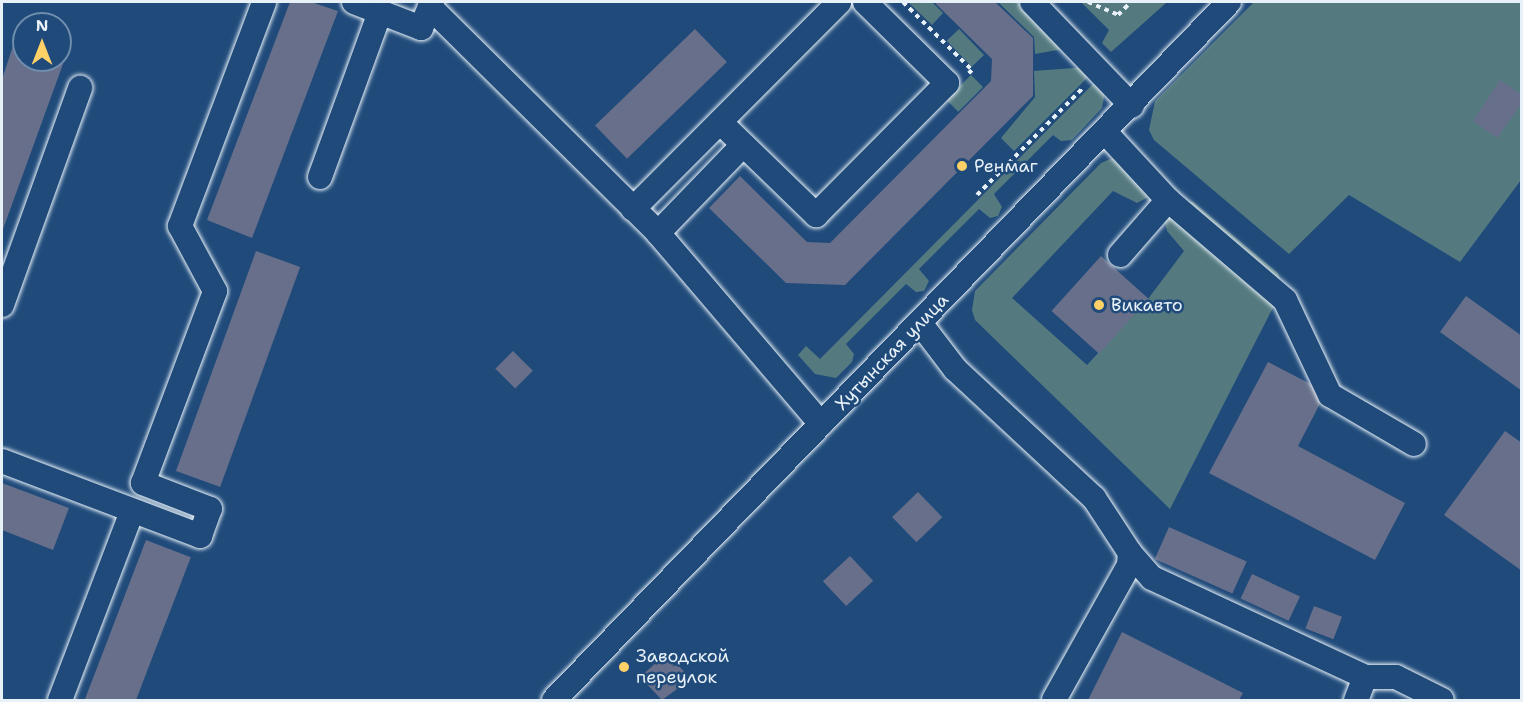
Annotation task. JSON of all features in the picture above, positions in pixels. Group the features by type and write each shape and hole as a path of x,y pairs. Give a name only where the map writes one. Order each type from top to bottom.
{"street":[{"path":"2,461 200,536 210,509 143,483 215,291 180,226 264,2"},
{"path":"354,2 421,28 431,4 658,233 821,424"},
{"path":"633,209 839,2"},
{"path":"720,122 816,215 947,83 865,2"},
{"path":"1032,2 1132,106"},
{"name":"Хутынская улица","path":"554,700 1132,106 1229,2"},
{"path":"320,177 380,12"},
{"path":"2,305 80,88"},
{"path":"1105,132 1168,200 1285,300 1330,395 1414,444"},
{"path":"658,233 743,145"},
{"path":"1120,255 1168,200"},
{"path":"920,323 955,369 1094,498 1130,553 1152,578 1365,677 1396,677 1442,700"},
{"path":"60,700 132,511"},
{"path":"1054,700 1129,565 1130,553"},
{"path":"1356,700 1365,677"}],"path":[{"path":"1088,2 1118,15 1131,2"},
{"path":"977,195 1090,81"}],"green space":[{"path":"908,2 932,2 943,13 932,25"},
{"path":"998,2 1021,2 1063,49 1035,54 1034,37"},
{"path":"1081,2 1166,3 1111,52 1102,43 1109,30"},
{"path":"1254,2 1521,2 1521,180 1460,262 1349,195 1289,254 1154,140 1149,130 1155,101"},
{"path":"959,29 984,55 972,67 947,41"},
{"path":"1087,67 1095,70 1014,151 1001,138 1035,97 1034,71"},
{"path":"971,75 983,87 958,112 946,100"},
{"path":"1101,76 1105,92 1102,108 1072,140 1061,141 1053,135 994,194 1002,207 998,216 990,218 979,209 919,269 929,281 924,291 916,292 906,284 846,344 854,354 852,362 836,378 815,374 798,355 806,346 820,359"},
{"path":"1115,157 1152,195 1137,203 1113,191 1012,298 1087,365 1148,299 1184,251 1167,231 1165,223 1166,214 1185,201 1193,202 1278,273 1283,288 1170,509 975,320 972,310 975,291 1101,163"}],"building":[{"path":"290,2 311,2 338,11 252,238 207,220"},
{"path":"934,2 995,2 1033,38 1033,96 845,285 786,283 709,208 740,176 807,242 830,243 991,81 992,59"},
{"path":"695,29 727,62 627,159 595,126"},
{"path":"12,49 12,72 60,72 2,232 2,79"},
{"path":"1500,80 1522,95 1522,103 1497,138 1473,121"},
{"path":"256,251 300,267 220,487 176,471"},
{"name":"Викавто","path":"1101,256 1149,299 1099,354 1051,311"},
{"path":"1466,296 1522,336 1522,391 1440,332"},
{"path":"513,351 533,371 515,388 495,369"},
{"path":"1268,362 1326,392 1298,446 1405,503 1375,560 1209,473"},
{"path":"1505,431 1522,443 1522,571 1444,515"},
{"path":"2,483 69,508 53,550 2,530"},
{"path":"918,492 942,517 916,542 892,517"},
{"path":"1169,527 1247,562 1232,594 1155,559"},
{"path":"146,540 191,557 136,700 85,700"},
{"path":"850,556 873,581 846,606 823,581"},
{"path":"1252,574 1300,596 1289,621 1241,598"},
{"path":"1314,606 1342,617 1333,639 1305,628"},
{"path":"1122,632 1243,693 1239,700 1088,700"},
{"path":"667,653 691,679 662,700 640,677"}],"place":[{"name":"Ренмаг","path":"962,166"},
{"name":"Викавто","path":"1099,305"},
{"name":"Заводской переулок","path":"624,667"}]}
